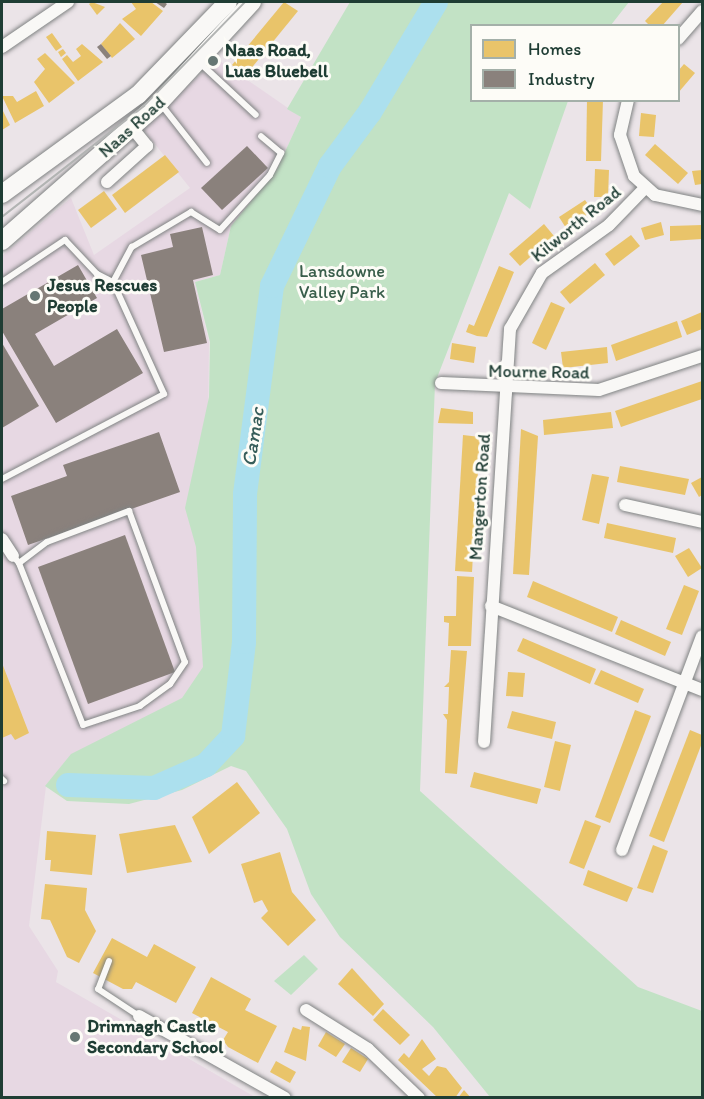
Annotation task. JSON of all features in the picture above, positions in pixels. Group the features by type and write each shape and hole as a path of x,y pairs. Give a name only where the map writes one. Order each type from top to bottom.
{"main road":[{"name":"Naas Road","path":"2,194 138,95 228,2"},
{"name":"Naas Road","path":"2,241 160,102 200,63 252,2"}],"street":[{"path":"2,47 68,2"},
{"path":"680,37 702,11"},
{"name":"Kilworth Road","path":"628,102 620,135 627,165 644,189 666,200 702,205"},
{"path":"107,182 147,146 131,126"},
{"name":"Kilworth Road","path":"504,390 510,329 529,289 556,259 609,225 644,189"},
{"name":"Mourne Road","path":"441,383 504,390 598,390 702,356"},
{"name":"Mangerton Road","path":"484,742 504,390"},
{"path":"625,505 702,522"},
{"path":"2,539 16,560"},
{"path":"491,606 702,690"},
{"path":"622,850 702,636"},
{"path":"306,1010 368,1049 419,1098"},
{"path":"139,1016 285,1098"}],"lane":[{"path":"200,63 256,115"},
{"path":"160,102 207,163"},
{"path":"113,282 132,247 191,212 220,230 270,175 281,153 261,136"},
{"path":"2,282 65,240 97,274 113,282 164,394 2,479"},
{"path":"129,511 186,662 170,684 140,706 83,726 16,560 47,542 129,511"},
{"path":"109,961 98,989 139,1016"}],"shaded area":[{"path":"217,59 301,117 277,169 231,226 220,275 195,282 209,343 205,687 46,786 29,926 58,971 56,982 255,1097 2,1098 2,256 71,198 94,255 190,188 142,128"}],"green space":[{"name":"Lansdowne Valley Park","path":"350,2 629,2 612,24 470,24 470,102 568,102 530,209 509,193 435,383 420,791 638,987 702,1011 702,1097 490,1097 433,1027 340,937 311,894 287,829 246,771 231,766 182,790 129,804 67,801 45,786 71,754 182,698 203,667 196,547 185,508 209,397 210,342 195,282 220,275 231,226 277,169 301,117 287,109"},
{"path":"304,955 318,969 291,995 274,981"}],"building: Homes":[{"path":"92,2 105,7 97,15 89,4"},
{"path":"131,2 151,2 163,11 141,36 122,19 136,9"},
{"path":"284,2 298,11 245,76 232,65"},
{"path":"663,2 683,2 664,24 648,24 645,21"},
{"path":"120,23 135,39 112,58 101,44"},
{"path":"52,33 62,47 56,51 46,37"},
{"path":"82,44 103,62 78,81 62,59 67,55 73,62 81,56 76,49"},
{"path":"63,49 66,53 61,57 58,52"},
{"path":"45,53 75,83 49,103 34,82 45,69 37,59"},
{"path":"684,64 695,73 680,91 680,69"},
{"path":"36,91 44,106 15,123 2,96 13,96 17,102"},
{"path":"587,102 603,102 601,161 586,161"},
{"path":"2,109 10,125 2,130"},
{"path":"641,113 656,115 654,137 639,136"},
{"path":"655,144 688,173 678,184 645,155"},
{"path":"165,155 179,172 125,213 112,195"},
{"path":"595,169 609,170 608,197 594,197"},
{"path":"702,170 702,184 695,185 692,171"},
{"path":"104,191 117,209 91,228 78,210"},
{"path":"585,200 593,211 566,228 559,217"},
{"path":"661,222 664,235 645,240 641,228"},
{"path":"544,224 554,236 520,266 509,254"},
{"path":"702,225 702,239 670,241 670,226"},
{"path":"631,235 640,246 614,266 605,254"},
{"path":"595,263 605,275 570,304 560,292"},
{"path":"499,266 514,272 487,337 466,332 469,324 474,326"},
{"path":"551,302 565,308 546,350 532,343"},
{"path":"702,312 702,329 687,335 681,321"},
{"path":"677,321 682,337 616,361 611,345"},
{"path":"452,343 476,347 474,363 450,359"},
{"path":"607,347 608,363 563,368 561,352"},
{"path":"702,381 702,399 621,427 615,411"},
{"path":"441,408 473,412 473,424 438,423"},
{"path":"611,412 613,428 544,435 543,420"},
{"path":"521,429 538,436 529,575 513,574"},
{"path":"463,435 480,437 472,572 455,571"},
{"path":"620,466 689,479 685,495 617,482"},
{"path":"592,474 609,477 599,524 582,520"},
{"path":"702,477 702,495 699,497 691,483"},
{"path":"607,523 676,538 673,553 604,538"},
{"path":"689,548 702,568 688,577 675,556"},
{"path":"457,576 474,577 471,646 448,646 449,623 444,622 444,616 456,616"},
{"path":"533,581 618,617 612,632 527,597"},
{"path":"684,585 699,591 682,635 666,629"},
{"path":"621,620 671,642 665,656 615,634"},
{"path":"523,638 596,669 590,684 517,651"},
{"path":"451,650 467,651 457,774 445,773 447,720 443,714 448,714 449,687 444,687 449,682"},
{"path":"2,663 29,733 15,740 11,734 2,738"},
{"path":"601,670 644,689 638,703 594,684"},
{"path":"508,672 525,673 523,697 506,696"},
{"path":"635,710 651,716 610,823 595,817"},
{"path":"512,711 556,722 552,739 507,728"},
{"path":"690,730 702,735 702,743 664,842 649,836"},
{"path":"555,741 571,745 560,791 544,787"},
{"path":"474,772 541,789 537,804 470,787"},
{"path":"237,782 260,813 209,854 192,817"},
{"path":"585,820 601,826 584,869 569,863"},
{"path":"175,825 192,862 127,873 119,834"},
{"path":"47,831 96,835 92,875 50,871 51,860 45,860"},
{"path":"653,845 668,851 653,893 637,888"},
{"path":"280,852 292,892 316,920 288,946 261,918 268,911 262,900 254,903 241,864"},
{"path":"588,870 633,888 627,902 583,885"},
{"path":"45,884 87,888 85,910 96,931 79,963 67,957 50,920 41,919"},
{"path":"112,938 147,957 154,944 196,967 176,1003 136,982 132,989 123,989 93,973"},
{"path":"352,968 384,1004 373,1016 338,984"},
{"path":"211,977 251,999 245,1010 277,1026 258,1063 228,1047 223,1040 228,1032 192,1013"},
{"path":"383,1009 410,1035 400,1045 373,1020"},
{"path":"302,1026 310,1027 306,1061 284,1052 293,1027 301,1030"},
{"path":"326,1032 345,1044 336,1057 318,1046"},
{"path":"422,1039 436,1059 422,1069 429,1076 437,1066 446,1068 462,1088 455,1098 438,1098 398,1060 404,1053 409,1058"},
{"path":"351,1048 368,1059 360,1072 342,1062"},
{"path":"276,1061 296,1072 290,1083 270,1072"},
{"path":"464,1090 471,1098 458,1098"}],"building: Industry":[{"path":"155,2 164,2 167,4 164,8"},
{"path":"101,44 111,56 107,59 97,47"},
{"path":"247,146 268,168 222,210 201,188"},
{"path":"202,227 213,275 193,280 207,343 164,352 141,255 173,247 170,234"},
{"path":"78,265 97,298 35,334 54,366 117,329 143,373 56,423 2,331 2,309"},
{"path":"2,343 39,406 2,428"},
{"path":"159,432 180,492 28,545 11,496 67,476 63,465"},
{"path":"125,535 175,672 88,704 38,567"}],"waterway":[{"name":"Camac","path":"68,785 154,788 206,765 233,736 244,642 245,494 272,286 330,166 370,112 436,2"}],"tram line":[{"path":"2,217 144,106 245,2"}],"place":[{"name":"Naas Road, Luas Bluebell","path":"213,61"},
{"name":"Jesus Rescues People","path":"35,296"},
{"name":"Drimnagh Castle Secondary School","path":"75,1037"}]}
